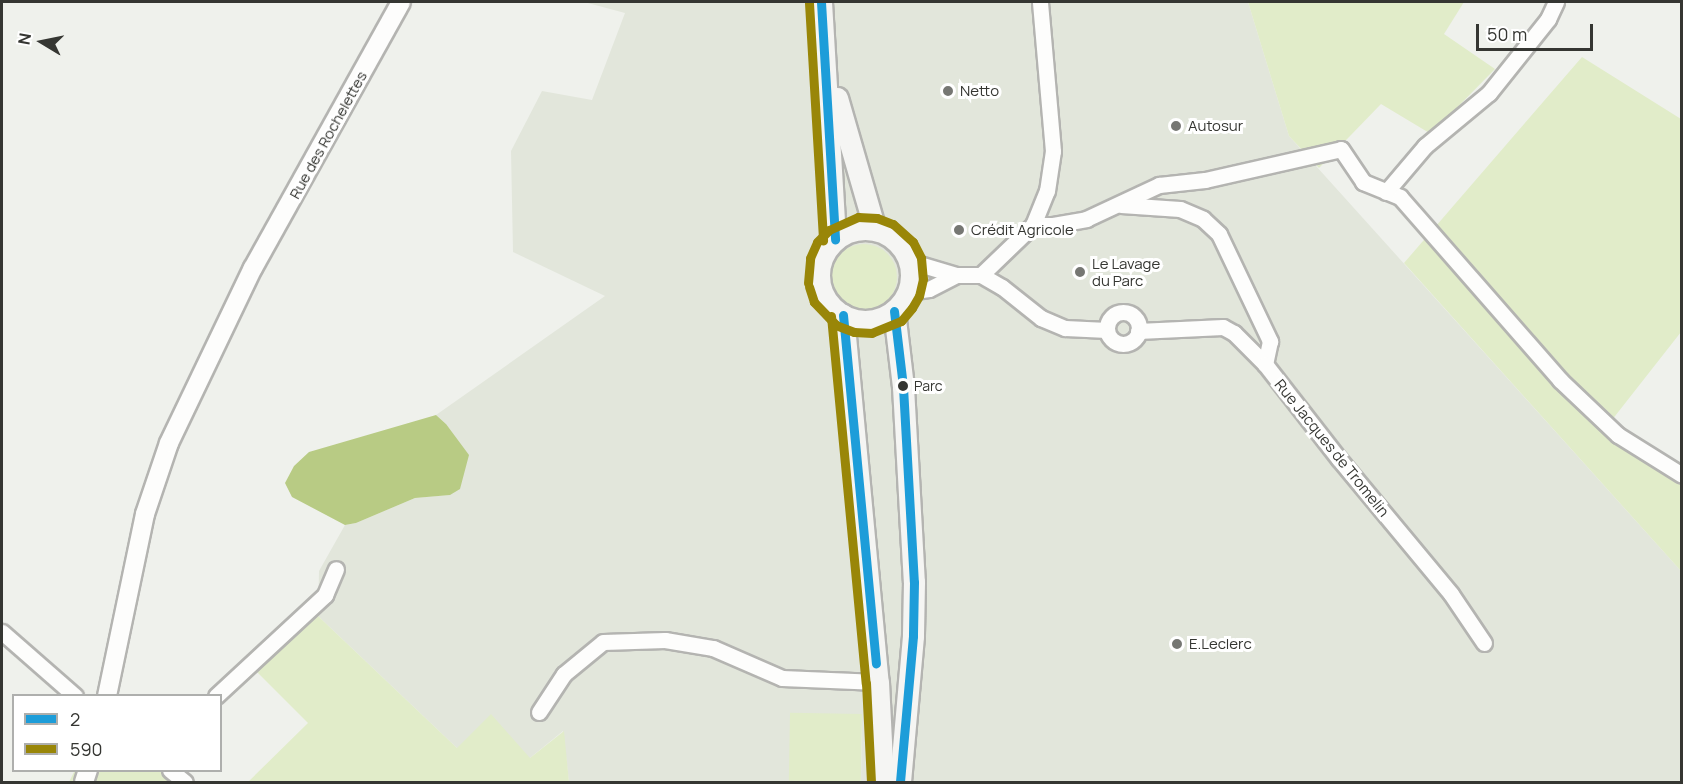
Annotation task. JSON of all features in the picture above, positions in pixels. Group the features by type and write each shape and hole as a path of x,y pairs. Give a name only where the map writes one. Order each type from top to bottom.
{"main road":[{"path":"821,2 835,240"},
{"path":"826,60 875,230"},
{"path":"860,229 875,230 896,241 909,261 911,276 908,292 894,310 869,321 856,320 843,315 832,306 820,283 822,260 835,240 860,229"},
{"path":"894,310 903,387 914,582 913,636 900,783"},
{"path":"843,315 878,682 883,783"}],"street":[{"name":"Rue des Rochelettes","path":"107,694 144,514 169,443 253,268 401,2"},
{"path":"981,275 1034,225 1047,191 1053,151 1040,2"},
{"path":"1386,192 1425,146 1489,93 1548,19 1556,2"},
{"path":"1034,225 1053,225 1086,219 1121,205 1159,185 1205,180 1341,149 1363,182 1400,197 1560,380 1618,435 1682,475"},
{"path":"1121,205 1180,209 1203,219 1219,234 1270,341 1265,364"},
{"path":"909,261 956,275 981,275 1002,287 1041,318 1065,328 1107,330"},
{"path":"908,292 929,289 956,275"},
{"path":"1123,312 1135,318 1138,331 1133,340 1124,344 1112,341 1107,330 1110,317 1123,312"},
{"name":"Rue Jacques de Tromelin","path":"1138,331 1223,327 1234,333 1265,364 1339,459 1451,594 1484,643"},
{"path":"218,694 325,595 336,569"},
{"path":"2,632 73,694"},
{"path":"539,712 564,674 603,642 666,640 713,648 782,678 878,682"},
{"path":"171,772 185,783"}],"shaded area":[{"path":"584,2 1248,2 1289,136 1681,571 1681,782 861,782 862,714 790,716 794,782 569,782 563,731 530,758 457,748 318,616 319,571 345,525 356,523 415,498 449,495 446,424 436,415 605,296 513,252 511,151 542,91 592,100 625,13"},
{"path":"1248,2 1464,2 1444,34 1495,69 1431,134 1381,104 1319,168 1289,136"},
{"path":"1582,57 1681,119 1681,332 1608,425 1681,466 1681,571 1404,263"},
{"path":"864,244 877,247 887,254 894,264 897,277 894,290 887,300 877,307 864,310 851,307 841,300 834,290 831,277 834,264 841,254 851,247"},
{"path":"436,415 446,424 469,455 460,489 450,495 415,498 356,523 345,525 292,497 285,483 294,466 309,452"},
{"path":"318,616 457,748 491,714 530,758 564,731 569,782 248,782 308,723 253,668"},
{"path":"790,713 862,714 861,782 789,781"},
{"path":"74,772 182,772 195,782 69,782"}],"transit line":[{"name":"2","path":"821,2 835,240"},
{"name":"590","path":"809,3 823,241"},
{"name":"590","path":"808,283 810,258 817,242 829,230 858,217 877,218 893,224 913,242 921,258 923,279 919,296 912,308 901,321 872,333 854,332 836,325 814,302 809,287"},
{"name":"2","path":"894,311 903,387 914,582 913,636 900,782"},
{"name":"2","path":"843,315 876,663"},
{"name":"590","path":"831,316 866,683 871,782"}],"place":[{"name":"Netto","path":"948,91"},
{"name":"Autosur","path":"1176,126"},
{"name":"Crédit Agricole","path":"959,230"},
{"name":"Le Lavage du Parc","path":"1080,272"},
{"name":"Parc","path":"903,386"},
{"name":"E.Leclerc","path":"1177,644"}]}
